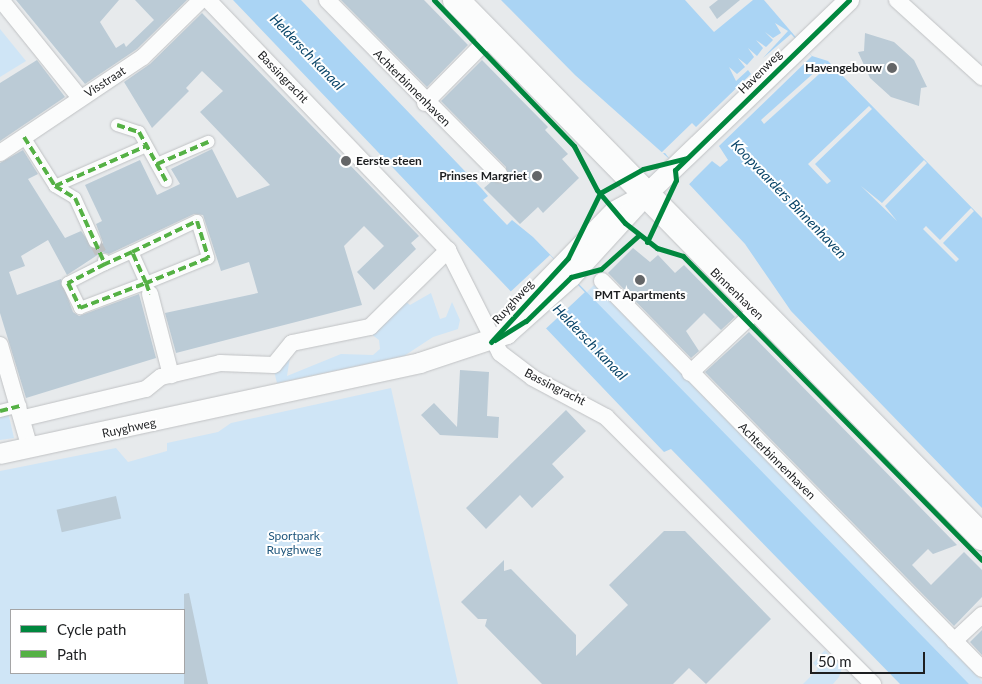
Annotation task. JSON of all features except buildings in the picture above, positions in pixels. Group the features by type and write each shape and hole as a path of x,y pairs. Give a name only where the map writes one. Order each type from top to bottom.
{"main road":[{"name":"Binnenhaven","path":"456,0 982,537"}],"street":[{"path":"1,0 80,98"},
{"name":"Visstraat","path":"0,153 142,57 201,0"},
{"name":"Bassingracht","path":"208,0 448,250 491,342 533,378 606,417 873,684"},
{"name":"Achterbinnenhaven","path":"327,0 425,103 499,174"},
{"name":"Havenweg","path":"566,271 675,170 849,0"},
{"path":"897,0 982,77"},
{"path":"425,103 492,35"},
{"path":"117,125 139,132 166,181"},
{"path":"24,137 55,186 75,198 95,242"},
{"path":"156,164 208,142"},
{"path":"55,186 146,146"},
{"path":"198,221 208,258 148,288 80,308 68,282 105,262 132,252 198,221"},
{"path":"0,411 22,412 146,389 171,375 223,362 274,364 292,343 370,327 448,250"},
{"path":"132,252 148,288 171,375"},
{"name":"Ruyghweg","path":"0,454 420,364 491,342 521,316 566,271"},
{"name":"Achterbinnenhaven","path":"602,281 690,373 982,669"},
{"name":"Binnenhaven","path":"690,373 759,308"},
{"path":"0,345 22,412 30,448"},
{"path":"954,641 982,615"}],"green space":[{"path":"0,29 26,61 0,77"},
{"path":"594,285 982,681 982,684 969,684 586,293"},
{"path":"431,293 440,319 446,317 452,302 460,320 458,329 433,337 404,356 277,383 274,371 290,357 287,376 341,354 373,355 380,349 379,340 371,334 405,301 410,305"},
{"name":"Sportpark Ruyghweg","path":"391,388 458,684 0,684 0,471 116,448 128,462 167,451 167,443 218,432 231,423"},
{"path":"8,412 14,438 0,440 0,414"},
{"path":"825,650 842,668 839,677 833,684 803,684 818,669 813,663"}],"water":[{"name":"Heldersch kanaal","path":"233,0 301,0 482,189 488,196 483,200 507,225 512,220 533,237 969,684 900,684 671,449 664,452"},
{"name":"Koopvaarders Binnenhaven","path":"501,0 685,0 714,32 753,0 764,0 812,56 828,61 982,218 982,508 791,311 745,244 689,184 693,180 575,75"}],"pier":[{"path":"775,23 788,31 763,58 791,34 812,56 719,146 728,160 720,167 712,161 689,184 665,153 660,154 692,123 696,127 751,74 748,70 736,81 729,67 737,74 745,67 738,58 747,65 754,57 748,48 757,56 763,48 756,40 766,47 773,40 765,32 773,38 781,33"},
{"path":"825,63 828,66 764,124 761,120"},
{"path":"869,106 872,109 815,164 831,181 827,184 808,164"},
{"path":"924,160 927,163 885,206 897,221 861,186 882,203"},
{"path":"971,208 974,211 943,243 959,259 956,262 923,229 926,226 940,240"},
{"path":"550,255 585,292 543,331 508,294"}],"tunnel":[{"path":"95,242 104,260"}],"marked path":[{"path":"117,125 139,132 166,181"},
{"path":"24,137 55,186 75,198 105,264 68,283 80,308 146,283 132,252 105,264"},
{"path":"157,164 208,142"},
{"path":"55,186 146,146"},
{"path":"132,252 197,221 208,258 146,283 150,294"},
{"path":"0,411 20,406"}],"cycle path":[{"path":"434,0 574,146 597,190 625,223 657,248 683,256 982,560"},
{"path":"647,242 676,180 675,170 849,0"},
{"path":"491,342 568,258 600,193 643,169 687,158"},
{"path":"495,340 526,321 571,277 601,269 638,236"}],"place":[{"name":"Havengebouw","path":"892,68"},
{"name":"Eerste steen","path":"346,161"},
{"name":"Prinses Margriet","path":"537,176"},
{"name":"PMT Apartments","path":"640,280"}]}
